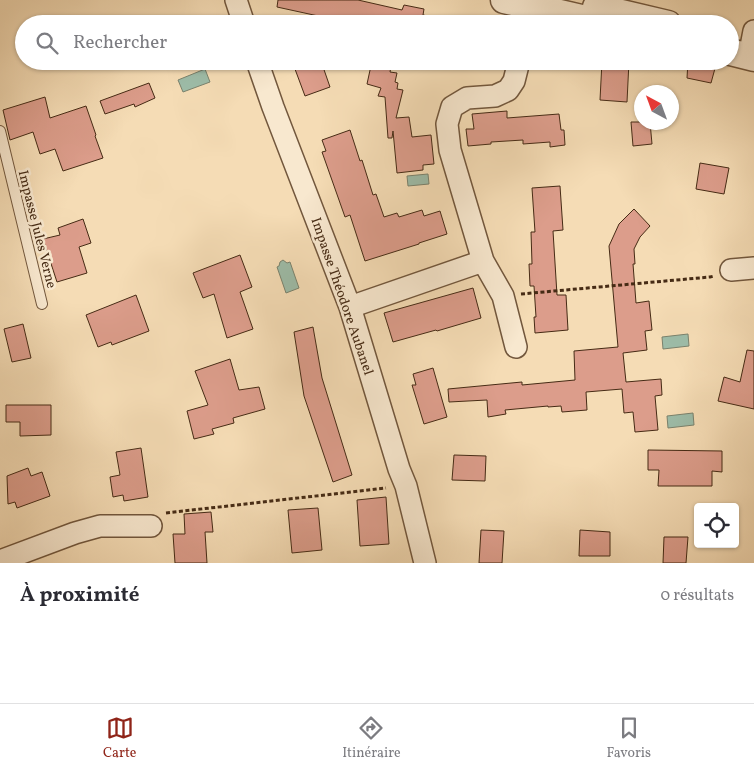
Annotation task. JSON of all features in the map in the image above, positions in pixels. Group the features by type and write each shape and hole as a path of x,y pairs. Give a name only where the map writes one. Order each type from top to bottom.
{"street":[{"path":"236,0 241,15"},
{"path":"504,0 553,3 619,15"},
{"path":"553,3 588,15"},
{"name":"Impasse Théodore Aubanel","path":"260,70 350,307 399,469 406,486 425,563"},
{"path":"516,347 503,296 483,261 450,150 447,124 452,107 467,98 495,96 508,90 514,81 517,70"},
{"path":"350,307 483,261"},
{"path":"731,270 754,268"},
{"path":"0,561 75,533 100,526 151,526"}],"lane":[{"name":"Impasse Jules Verne","path":"0,131 42,304"}],"path":[{"path":"503,296 710,277 731,270"},
{"path":"151,526 160,513 406,486"}],"shaded area":[{"path":"205,70 210,82 183,92 178,80"},
{"path":"428,174 429,184 408,186 407,176"},
{"path":"283,260 287,263 290,262 299,288 286,293 277,267"},
{"path":"688,334 689,346 663,349 662,337"},
{"path":"693,413 694,425 668,428 667,416"}],"building":[{"path":"278,0 358,0 402,10 404,5 424,9 423,15 314,15 277,7"},
{"path":"295,70 324,70 330,87 305,96"},
{"path":"370,70 390,70 390,72 397,73 395,82 398,83 397,89 403,90 396,118 409,117 412,137 431,135 434,164 423,165 423,170 397,173 393,131 392,138 388,138 385,97 378,96 381,88 367,84"},
{"path":"602,70 629,70 627,102 600,100"},
{"path":"687,70 715,70 711,83 687,78"},
{"path":"149,83 155,98 135,107 134,104 105,114 100,101"},
{"path":"45,97 50,118 86,106 103,158 63,171 55,149 40,154 33,132 10,140 3,110"},
{"path":"507,111 507,118 559,114 561,130 564,130 565,145 550,147 550,142 523,144 523,140 468,146 466,129 474,129 472,114"},
{"path":"631,122 634,122 634,130 651,130 652,144 633,146"},
{"path":"350,130 373,195 376,194 384,217 397,213 399,217 422,210 424,216 440,211 447,234 365,261 350,215 345,217 322,152 326,151 322,140"},
{"path":"700,163 729,168 724,194 696,189"},
{"path":"560,186 563,230 553,231 557,295 566,295 568,330 535,333 534,286 530,286 529,264 532,264 531,232 535,232 532,188"},
{"path":"634,209 650,226 640,237 634,249 635,264 633,264 636,303 649,301 652,330 645,331 647,350 623,353 626,382 661,379 662,395 655,396 658,430 635,432 633,412 624,413 622,389 586,392 587,410 562,412 561,406 548,406 505,410 506,414 488,417 487,400 449,402 448,389 522,382 522,385 575,380 574,351 618,347 609,246 619,224"},
{"path":"83,219 91,243 79,247 87,273 57,282 43,239 60,235 58,228"},
{"path":"240,255 252,287 240,292 253,329 227,338 214,294 203,298 193,273"},
{"path":"473,288 481,318 393,342 384,313"},
{"path":"136,295 149,331 112,345 111,342 98,347 86,315"},
{"path":"23,324 31,358 12,362 4,329"},
{"path":"313,327 322,378 352,475 333,482 304,396 294,332"},
{"path":"747,350 754,351 754,409 718,401 724,377 740,382"},
{"path":"230,359 239,390 259,387 265,409 233,418 234,423 212,429 214,434 194,439 187,411 208,405 195,371"},
{"path":"433,368 447,417 424,424 412,385 416,385 413,374"},
{"path":"6,405 51,405 51,435 20,436 20,422 6,422"},
{"path":"141,448 148,497 124,501 123,495 113,497 110,477 120,475 116,452"},
{"path":"648,450 722,451 722,472 712,471 712,486 658,486 659,470 648,470"},
{"path":"454,455 486,456 485,481 452,480"},
{"path":"28,468 31,476 42,472 50,496 17,508 15,502 8,504 7,476"},
{"path":"386,497 389,544 360,546 357,500"},
{"path":"318,508 322,550 292,553 288,510"},
{"path":"211,512 213,532 205,532 207,563 175,563 173,534 185,534 184,514"},
{"path":"481,530 504,531 502,563 479,563"},
{"path":"580,530 610,532 610,556 579,556"},
{"path":"664,537 688,537 686,563 663,563"}]}
